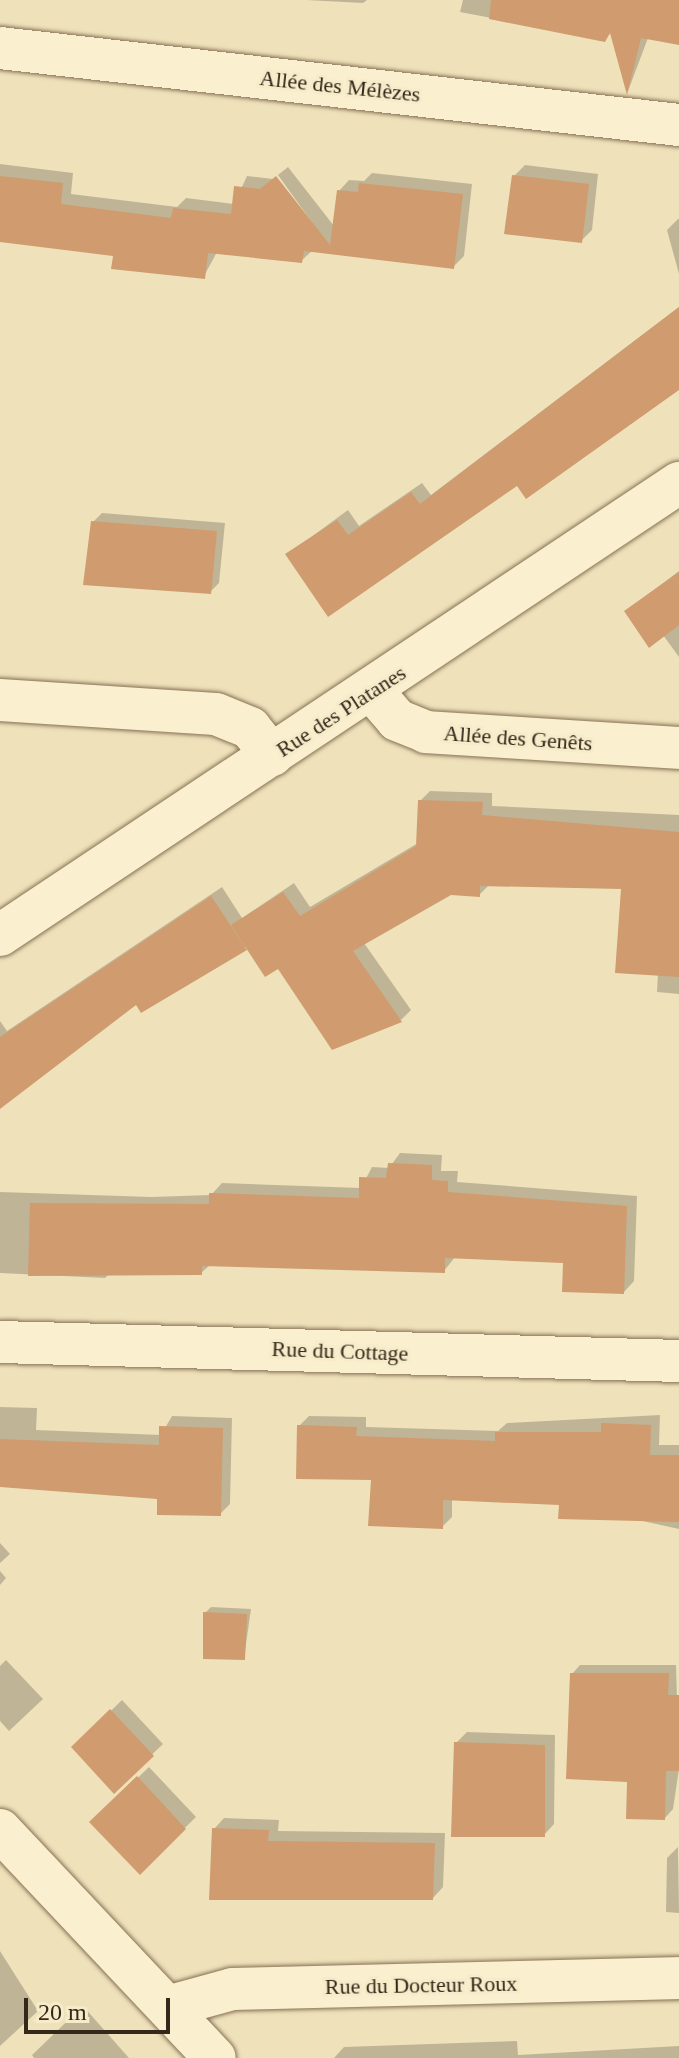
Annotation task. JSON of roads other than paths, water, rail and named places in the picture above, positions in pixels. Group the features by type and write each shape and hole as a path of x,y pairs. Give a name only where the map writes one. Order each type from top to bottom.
{"street":[{"name":"Allée des Mélèzes","path":"0,48 679,125"},
{"name":"Rue des Platanes","path":"0,935 373,692 679,483"},
{"name":"Allée des Genêts","path":"373,692 397,720 426,732 679,748"},
{"path":"0,700 216,714 250,728 272,755"},
{"name":"Rue du Cottage","path":"0,1342 679,1361"},
{"path":"0,1830 215,2058"},
{"name":"Rue du Docteur Roux","path":"167,2007 233,1989 679,1978"}]}
